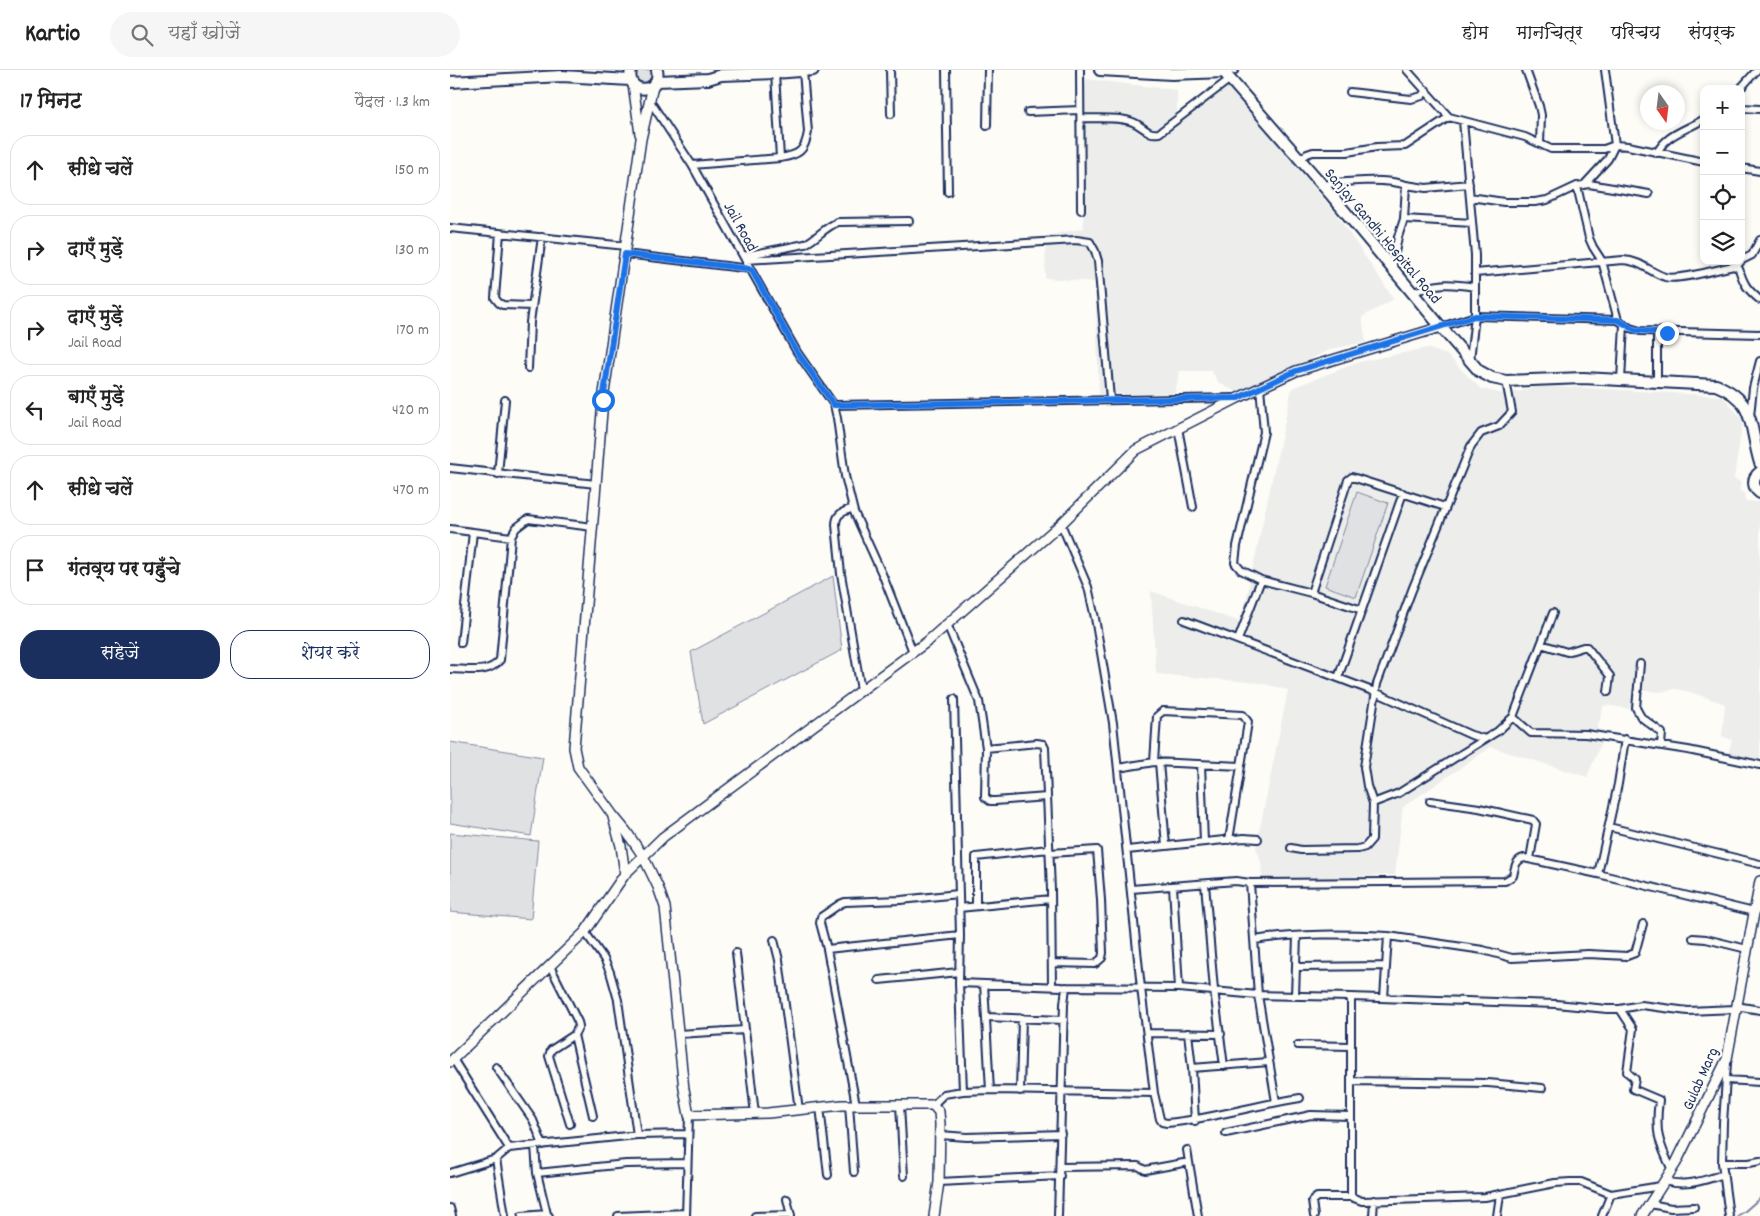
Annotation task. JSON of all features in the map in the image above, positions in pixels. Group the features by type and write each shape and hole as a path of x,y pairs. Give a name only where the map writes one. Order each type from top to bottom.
{"main road":[{"path":"450,75 547,70"},
{"path":"657,70 641,140 603,400 574,748 578,767 643,856 665,907 684,1089 689,1115 755,1114 852,1105 932,1105 939,1112 940,1135 939,1182 934,1216"},
{"path":"709,70 721,75"},
{"path":"450,82 562,76 632,78 641,89 649,88 655,84 721,75 808,70"},
{"path":"1100,70 1172,74 1228,73"},
{"name":"Sanjay Gandhi Hospital Road","path":"1228,73 1412,293 1480,370 1492,378 1506,381 1583,378 1716,385 1734,394 1750,417 1760,463"},
{"path":"632,78 641,140"},
{"path":"452,1060 585,932 625,874 663,837 948,624 1062,524 1136,450 1260,387 1296,371 1441,327"},
{"path":"1760,472 1756,475 1754,481 1755,488 1760,492"},
{"path":"612,814 622,846 625,874"},
{"name":"Gulab Marg","path":"1642,1216 1672,1170 1727,1059 1760,881"}],"street":[{"path":"692,165 780,158 794,156 799,153 807,139 808,132 808,70"},
{"path":"890,70 891,114"},
{"path":"946,70 948,192"},
{"path":"987,126 988,70"},
{"path":"1080,70 1081,210"},
{"path":"1407,70 1449,117 1521,135 1556,150 1604,149 1615,145 1628,146 1700,161"},
{"path":"1526,70 1540,106 1540,144"},
{"path":"1470,197 1504,202 1535,202 1547,200 1581,185 1608,159 1615,145 1605,70"},
{"path":"1744,85 1757,70"},
{"path":"775,73 780,158"},
{"path":"1081,118 1127,120 1136,123 1150,133 1159,133 1228,73"},
{"path":"1350,92 1411,99 1422,96 1426,90"},
{"name":"Jail Road","path":"650,101 692,165 797,352 834,405"},
{"path":"1745,108 1760,109"},
{"path":"1028,112 1080,110"},
{"path":"1300,159 1313,152 1347,152 1377,147 1405,146 1449,117"},
{"path":"1464,121 1476,255 1475,316 1470,360"},
{"path":"1657,153 1664,141 1700,121"},
{"path":"1745,169 1760,171"},
{"path":"1323,185 1339,182 1397,182 1426,188 1469,184"},
{"path":"1392,268 1399,232 1404,219 1406,184"},
{"path":"1581,185 1649,194"},
{"path":"1581,185 1589,238 1602,262 1618,320 1624,325 1635,330 1657,332 1760,334"},
{"path":"1404,219 1472,223"},
{"path":"744,258 805,244 812,241 828,226 838,222 909,221"},
{"path":"450,228 542,237 751,269"},
{"path":"500,233 495,298 499,303 503,304 532,306"},
{"path":"528,368 530,322 542,237"},
{"path":"744,258 1076,240 1090,242 1098,262 1110,399"},
{"path":"1745,258 1752,255 1760,240"},
{"path":"1475,273 1631,260 1670,278 1735,265"},
{"path":"1736,265 1744,286 1760,300"},
{"path":"1412,293 1441,284 1452,283 1475,287"},
{"path":"1441,327 1475,316 1618,320"},
{"path":"1621,380 1624,325"},
{"path":"1657,332 1657,382"},
{"path":"1750,417 1760,361"},
{"path":"1291,848 1301,850 1358,849 1365,847 1372,839 1373,803 1367,786 1364,767 1375,692 1412,590 1471,446 1476,437 1499,426 1512,412 1506,381"},
{"path":"1260,387 1264,432 1237,546 1235,563 1241,570 1261,580 1311,593 1362,610"},
{"path":"913,652 883,576 853,508 834,405 1238,398"},
{"path":"498,474 505,400"},
{"path":"1751,404 1760,405"},
{"path":"1178,428 1193,507"},
{"path":"450,468 596,484"},
{"path":"1311,593 1348,480 1352,477 1445,508"},
{"path":"1338,678 1403,493"},
{"path":"853,508 839,514 836,519 836,525 841,574 861,690"},
{"path":"450,669 486,670 495,667 500,660 511,537 516,528 528,520 593,527"},
{"path":"1062,524 1083,572 1095,618 1113,723 1154,1093 1160,1119 1166,1123 1195,1121 1300,1098"},
{"path":"450,529 511,537"},
{"path":"461,643 473,532"},
{"path":"1238,640 1261,580"},
{"path":"1373,803 1399,792 1498,731 1512,717 1553,613"},
{"path":"1184,620 1375,692 1471,735 1485,739"},
{"path":"948,624 979,701 986,748 986,797 990,801 1047,797"},
{"path":"1541,644 1568,652 1587,647 1610,676 1608,692"},
{"path":"1640,664 1636,708 1642,717 1662,733 1661,745"},
{"path":"954,698 960,935 959,983 964,1091"},
{"path":"1166,846 1156,762 1157,716 1163,711 1243,715 1248,722 1229,840"},
{"path":"1512,717 1531,733 1586,734 1624,739 1760,765"},
{"path":"1598,874 1618,784 1624,739"},
{"path":"986,748 1037,743 1043,744 1045,748 1050,851 1052,986"},
{"path":"1118,768 1156,762 1241,766"},
{"path":"1201,764 1204,842"},
{"path":"1430,801 1479,808 1532,820 1536,824 1530,859"},
{"path":"1609,827 1760,864"},
{"path":"1127,850 1244,838 1258,839"},
{"path":"976,906 976,857 1050,851 1096,850 1101,900 1102,958 1095,964 1052,963"},
{"path":"1131,889 1236,880 1250,883 1506,881 1513,876 1519,859 1530,859 1754,912"},
{"path":"1250,883 1258,995 1276,1102"},
{"path":"1205,884 1214,990 1224,1066"},
{"path":"1172,886 1179,988"},
{"path":"854,1172 852,1105 827,949 820,923 821,917 840,904 958,894"},
{"path":"959,908 1051,899"},
{"path":"1255,940 1338,934 1388,936 1483,950 1512,958 1588,954 1626,956 1635,953 1643,924"},
{"path":"585,932 604,959 618,1000 637,1135"},
{"path":"827,949 960,935"},
{"path":"1296,996 1297,936"},
{"path":"1384,998 1388,936"},
{"path":"1693,938 1706,939 1747,949"},
{"path":"774,940 779,960 800,1110"},
{"path":"736,953 755,1114"},
{"path":"550,966 579,1026 574,1035 551,1050 549,1056 570,1124"},
{"path":"1297,966 1385,966"},
{"path":"879,980 959,972"},
{"path":"959,983 1066,987 1179,988 1258,995 1556,1004 1607,1009 1620,1009 1641,1005 1688,1011 1736,1008 1760,1010"},
{"path":"984,984 990,1090"},
{"path":"1058,1216 1066,987"},
{"path":"1351,997 1351,1197"},
{"path":"1620,1009 1633,1028 1627,1072 1636,1079 1633,1089 1659,1100 1656,1120 1657,1132 1662,1149 1672,1170"},
{"path":"986,1016 1064,1020"},
{"path":"1020,1091 1022,1018"},
{"path":"678,1034 745,1030"},
{"path":"1147,1034 1221,1034"},
{"path":"1188,1034 1195,1121"},
{"path":"574,1035 593,1116"},
{"path":"1298,1045 1351,1046"},
{"path":"1727,1059 1722,1163 1729,1216"},
{"path":"452,1060 509,1148"},
{"path":"1192,1068 1269,1062"},
{"path":"496,1067 533,1120 543,1145"},
{"path":"1726,1080 1760,1082"},
{"path":"1351,1081 1488,1083 1542,1088"},
{"path":"932,1105 944,1094 964,1091 1154,1093"},
{"path":"900,1105 904,1176"},
{"path":"820,1107 828,1174"},
{"path":"618,1216 686,1215 689,1115"},
{"path":"1226,1133 1311,1115 1351,1116"},
{"path":"450,1173 496,1159 509,1148 637,1135 688,1134"},
{"path":"940,1135 967,1137 1061,1134"},
{"path":"522,1216 548,1215 537,1173 535,1146"},
{"path":"1187,1150 1198,1216"},
{"path":"496,1159 505,1216"},
{"path":"1722,1163 1760,1161"},
{"path":"1060,1167 1138,1166 1145,1170 1189,1162"},
{"path":"537,1173 626,1164 687,1163"},
{"path":"1314,1216 1312,1201 1318,1197 1351,1197 1355,1200 1374,1200 1485,1197 1555,1183 1570,1182 1581,1182 1611,1194 1662,1184 1696,1183 1724,1174"},
{"path":"939,1182 1060,1176"},
{"path":"1602,1216 1611,1194"},
{"path":"1497,1216 1500,1195"},
{"path":"755,1216 791,1215 787,1198"},
{"path":"1373,1216 1374,1200"},
{"path":"1650,1204 1671,1208 1694,1208"},
{"path":"450,1208 452,1216"}],"shaded area":[{"path":"635,70 654,70 653,80 645,85 638,83 635,77"},
{"path":"1086,79 1177,90 1177,115 1182,122 1226,84 1335,212 1394,299 1362,317 1366,342 1332,349 1237,392 1219,383 1211,371 1180,371 1175,393 1099,395 1095,282 1045,278 1046,236 1084,228 1077,132"},
{"path":"1427,348 1447,355 1481,389 1500,393 1522,391 1539,385 1722,396 1743,420 1734,479 1741,482 1739,490 1745,494 1745,501 1760,502 1760,759 1728,754 1732,740 1722,736 1725,704 1675,689 1660,692 1634,690 1630,709 1604,705 1597,729 1606,731 1587,777 1491,747 1403,807 1395,875 1270,880 1262,878 1261,862 1256,847 1288,690 1260,683 1156,674 1151,591 1241,622 1292,388 1359,362"},
{"path":"1357,492 1388,503 1356,597 1325,586"},
{"path":"833,576 842,650 703,724 691,652"},
{"path":"450,742 543,757 531,836 450,823"},
{"path":"450,833 538,841 531,919 450,912"}],"waterway":[{"path":"1737,1216 1760,1198"}],"route":[{"path":"603,400 625,254 751,269 797,352 834,405 1133,398 1238,398 1296,371 1475,316 1618,320 1635,330 1667,333"}]}
